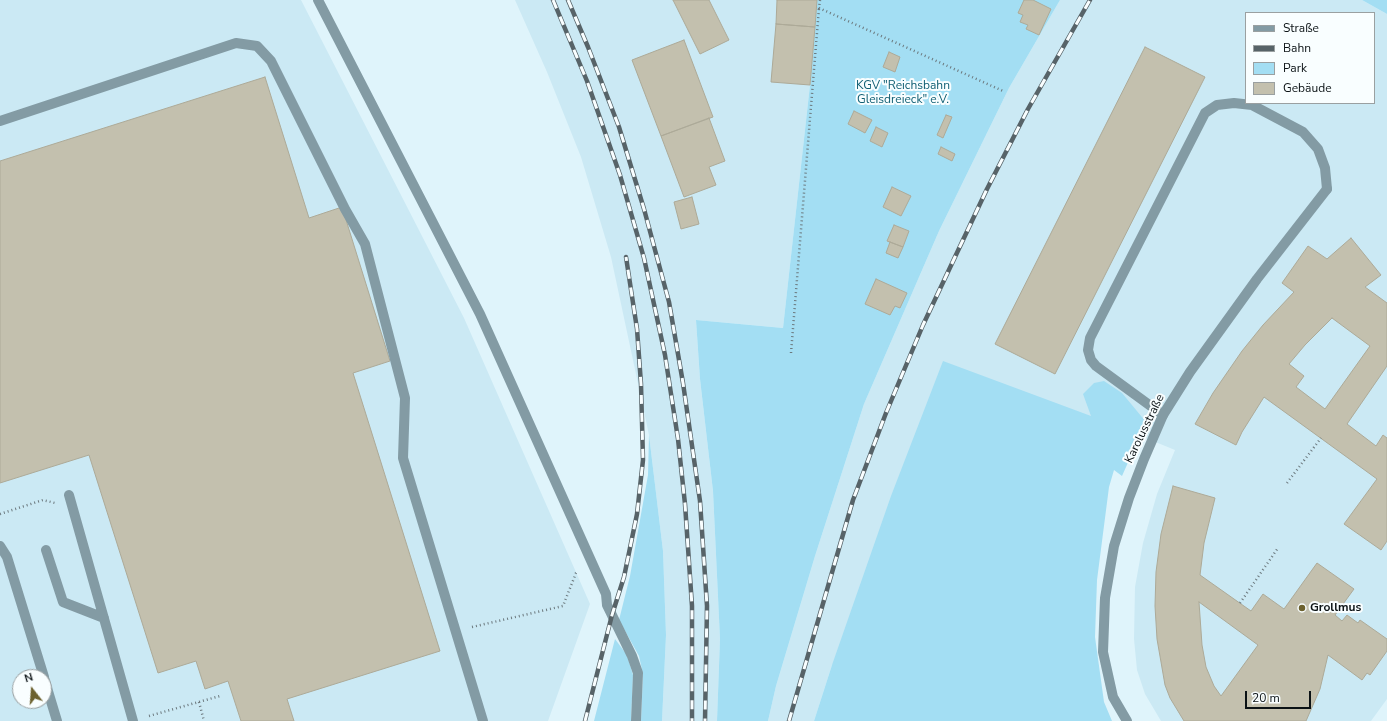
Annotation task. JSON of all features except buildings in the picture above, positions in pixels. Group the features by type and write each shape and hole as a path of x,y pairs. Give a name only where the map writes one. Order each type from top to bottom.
{"street":[{"path":"318,0 480,314 606,594 607,605 632,656 638,674 636,721"},
{"path":"0,121 236,44 257,46 271,61 345,209 365,244 405,398 403,458 484,721"},
{"name":"Karolusstraße","path":"1127,721 1113,698 1103,652 1105,598 1114,546 1129,498 1163,415 1190,372 1257,279 1327,189 1325,168 1318,149 1303,132 1252,105 1234,103 1217,105 1205,113 1090,338 1088,350 1091,360 1096,366 1163,415"},
{"path":"69,495 133,721"},
{"path":"0,546 7,557 41,669"},
{"path":"46,550 63,602 104,618"},
{"path":"52,704 57,721"}],"path":[{"path":"791,353 820,0"},
{"path":"819,8 1002,91"},
{"path":"1287,483 1321,438"},
{"path":"0,514 43,500 72,507"},
{"path":"1240,604 1278,548"},
{"path":"456,630 563,606 576,573 591,562"},
{"path":"133,721 220,696"},
{"path":"199,702 204,721"}],"shaded area":[{"path":"0,0 301,0 464,318 590,604 548,721 0,721"},
{"path":"515,0 817,0 810,85 783,328 696,320 700,379 713,491 720,639 717,721 662,721 666,635 663,551 649,435 611,257 581,157 547,72"},
{"path":"1060,0 1362,0 1387,14 1387,699 1371,721 1161,721 1145,694 1137,670 1134,639 1135,587 1143,543 1157,494 1175,450 1092,416 832,665 814,721 768,721 776,686 815,556 864,404 939,231 1009,88"}],"green space":[{"name":"KGV \"Reichsbahn Gleisdreieck\" e.V.","path":"817,0 1060,0 1009,88 939,231 864,404 815,556 776,686 768,721 717,721 720,639 713,491 700,379 696,320 783,328 810,85"},
{"path":"1362,0 1387,0 1387,14"},
{"path":"943,361 1091,416 1083,394 1094,383 1104,381 1122,393 1146,422 1122,476 1114,470 1109,487 1097,580 1095,637 1104,702 1112,721 814,721 891,496"},
{"path":"649,435 663,551 666,635 662,721 641,721 643,674 639,656 619,620 630,576 648,475"},
{"path":"615,639 627,655 633,675 631,721 594,721"}],"railway":[{"path":"553,0 587,81 620,175 644,258 665,355 678,439 685,504 692,606 692,721"},
{"path":"568,0 619,127 644,209 669,302 683,383 700,501 707,606 705,721"},
{"path":"789,721 853,500 886,413 923,325 987,189 1028,109 1090,0"},
{"path":"585,721 612,615 624,577 637,514 643,460 641,384 637,329 626,257"}],"place":[{"name":"Grollmus","path":"1302,608"}]}
